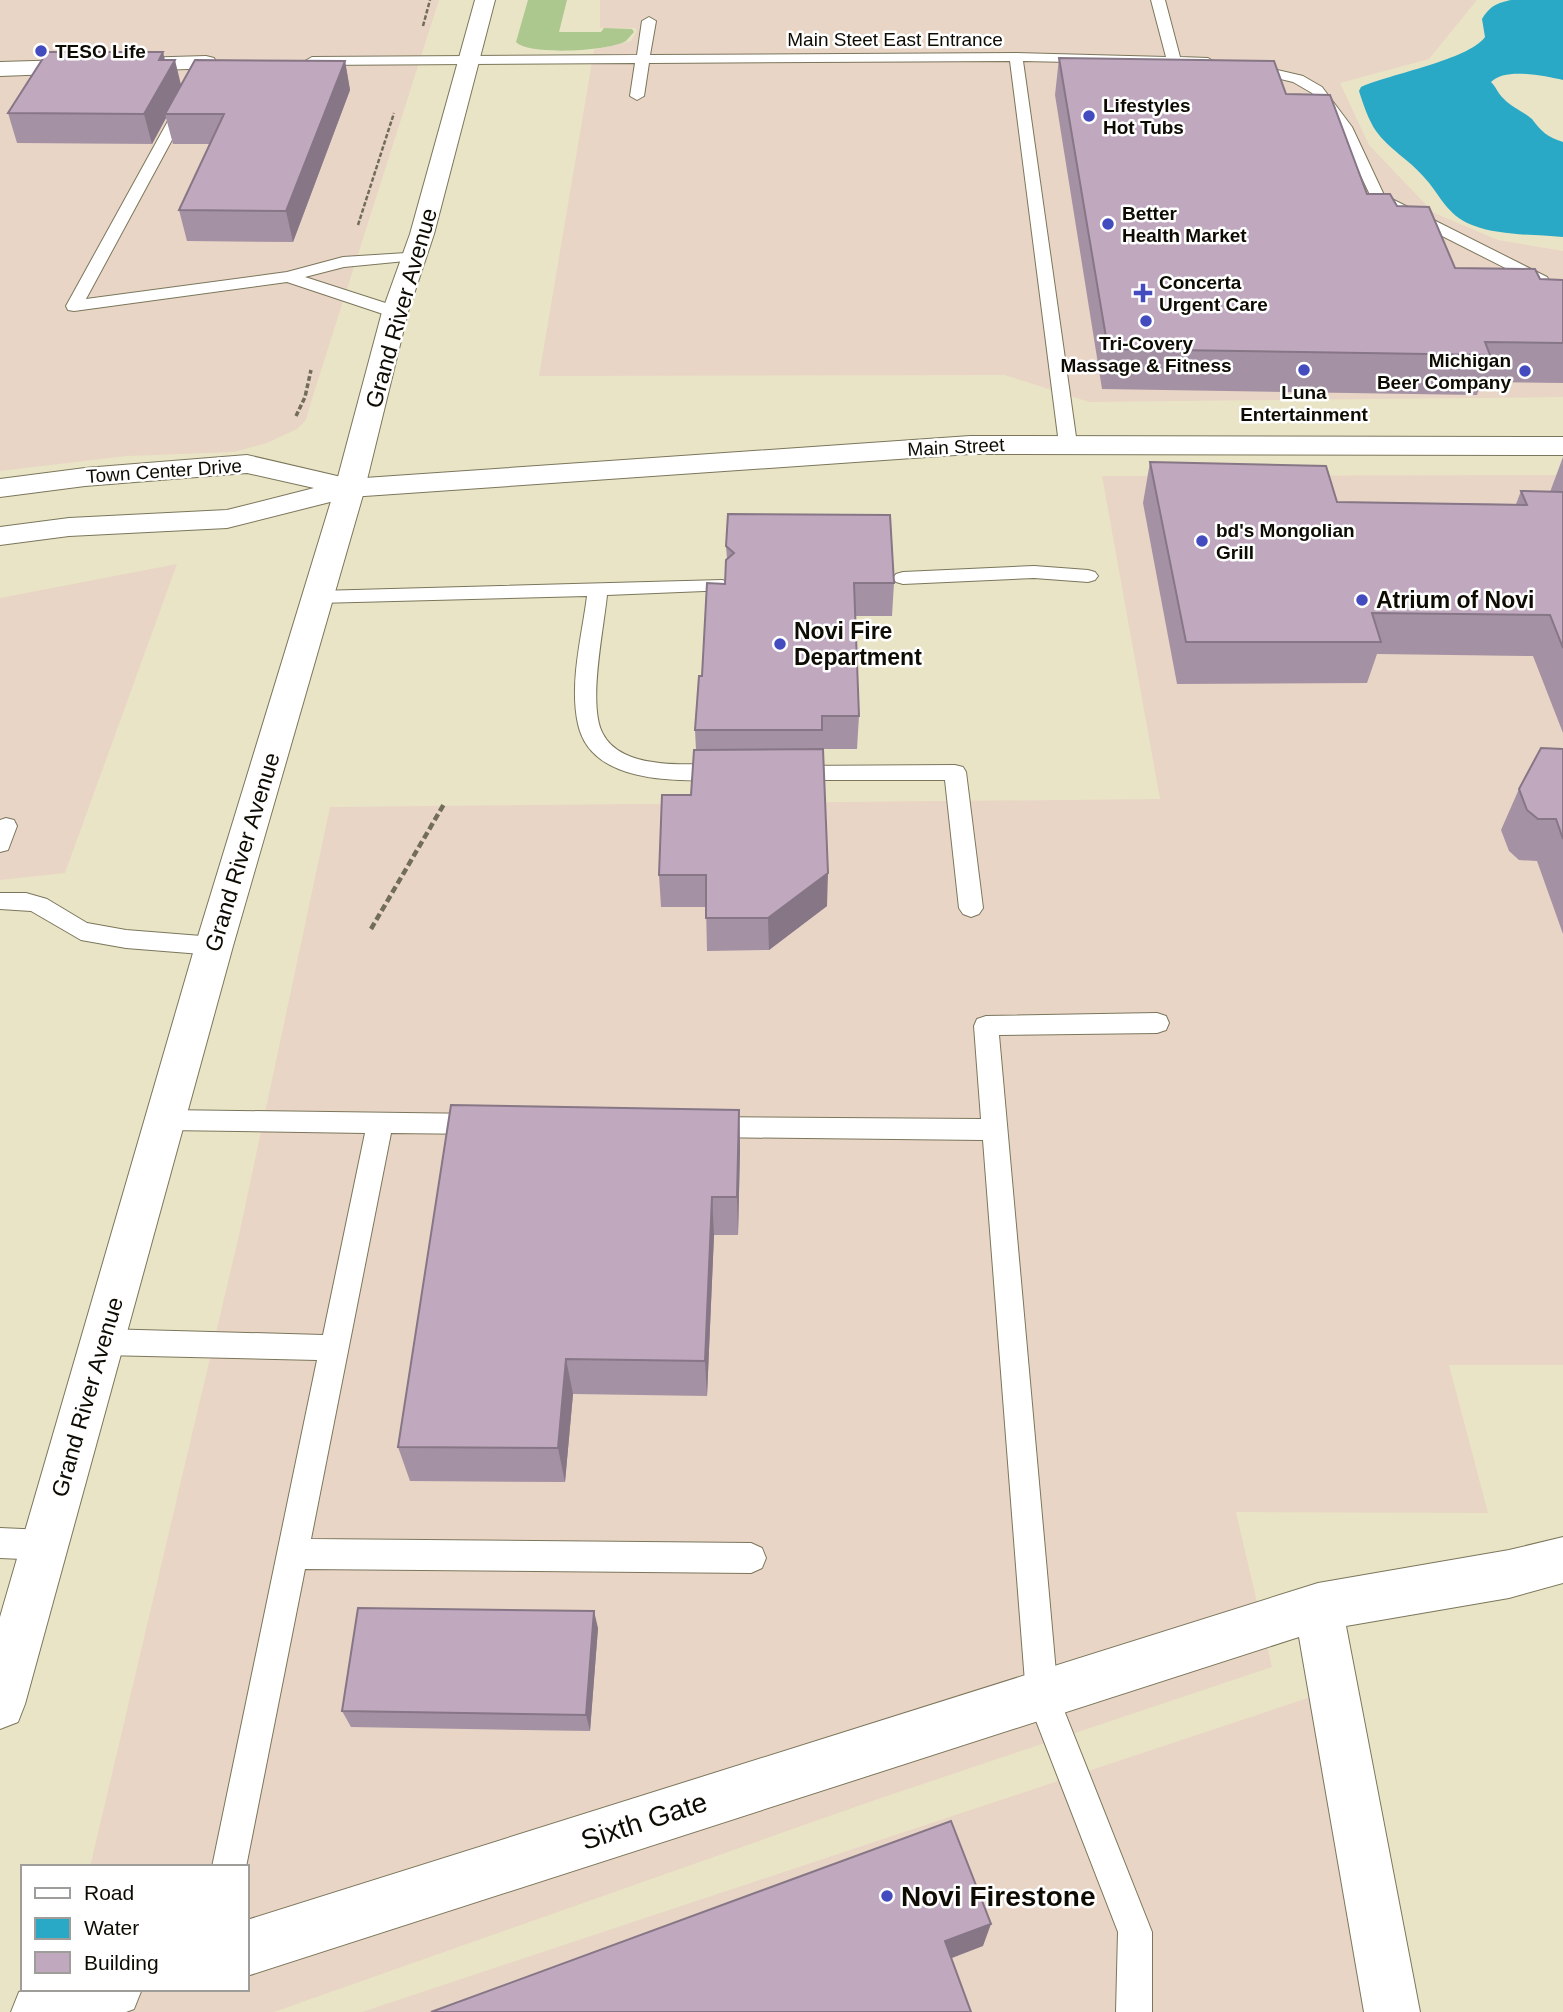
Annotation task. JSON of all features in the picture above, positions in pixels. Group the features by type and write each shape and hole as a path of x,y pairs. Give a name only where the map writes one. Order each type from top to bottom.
{"street":[{"name":"Grand River Avenue","path":"0,1704 214,946 350,488 395,312 416,255 485,0"},
{"path":"0,69 205,72"},
{"name":"Main Street","path":"350,488 970,445 1563,446"},
{"name":"Town Center Drive","path":"0,488 85,477 247,464 350,488"},
{"path":"0,536 69,527 227,519 350,488"},
{"name":"Sixth Gate","path":"248,1948 1318,1607 1509,1574 1563,1560"},
{"path":"1318,1607 1392,2012"},
{"path":"39,2012 107,1991"}],"lane":[{"path":"1158,0 1174,60"},
{"path":"637,96 649,21"},
{"name":"Main Steet East Entrance","path":"290,62 1016,57 1068,444"},
{"path":"1016,57 1174,60 1230,64 1298,79 1317,90 1345,127 1388,223"},
{"path":"205,72 74,306 288,277 343,262 416,255"},
{"path":"1378,198 1541,279"},
{"path":"288,277 395,312"},
{"path":"903,578 1034,572 1088,576"},
{"path":"318,597 722,586"},
{"path":"598,590 587,699 588,725 600,747 610,756 645,768 676,773 746,773"},
{"path":"774,773 956,772 971,908"},
{"path":"0,901 26,901 39,905 81,931 126,939 214,946"},
{"path":"1134,2012 1135,1932 1042,1695 986,1026 1157,1023"},
{"path":"166,1120 506,1124"},
{"path":"229,1865 380,1122"},
{"path":"687,1126 995,1130"},
{"path":"103,1342 336,1348"},
{"path":"0,1543 45,1545"},
{"path":"294,1554 751,1558"}],"path":[{"path":"356,230 394,113"},
{"path":"296,416 305,397 312,370"},
{"path":"371,929 444,804"}],"shaded area":[{"path":"0,0 439,0 306,420 297,429 267,443 234,452 127,456 0,471"},
{"path":"600,0 1477,0 1429,59 1340,83 1369,145 1434,213 1498,240 1563,251 1563,397 1089,402 1005,375 539,376 594,50 631,41 637,31 635,28 600,28"},
{"path":"1563,475 1563,1365 1449,1365 1488,1513 1236,1512 1272,1667 875,1800 274,2012 56,2012 61,1991 248,1991 248,1865 90,1865 239,1235 330,807 1160,799 1102,476"},
{"path":"177,564 65,873 0,880 0,598"},
{"path":"1350,1684 1404,2012 362,2012"}],"green space":[{"path":"528,0 567,0 559,32 601,32 604,28 632,29 634,32 626,41 604,47 552,50 524,46 516,42"}],"water":[{"path":"1511,0 1563,0 1563,80 1515,74 1497,77 1491,82 1507,102 1529,117 1545,133 1563,142 1563,237 1483,229 1456,216 1423,176 1376,131 1359,91 1361,87 1374,82 1463,53 1485,37 1482,19 1488,11"}],"building":[{"path":"47,52 163,52 159,60 175,60 144,114 8,113"},
{"path":"1059,58 1274,61 1286,94 1330,95 1367,194 1390,194 1397,206 1429,207 1455,268 1535,269 1540,279 1563,280 1563,343 1485,342 1490,355 1108,349"},
{"path":"195,60 345,61 286,211 179,210 224,114 165,114"},
{"name":"Atrium of Novi","path":"1150,462 1326,466 1337,502 1527,505 1521,491 1563,492 1563,648 1550,615 1372,613 1381,642 1186,642"},
{"name":"Novi Fire Department","path":"728,514 890,515 894,583 854,583 859,716 822,716 822,730 695,730 699,676 702,676 707,583 725,584 726,560 734,553 726,546"},
{"path":"1541,748 1563,749 1563,839 1556,819 1538,819 1527,810 1519,789"},
{"path":"823,749 828,873 768,918 706,918 706,875 659,875 662,795 691,795 694,750"},
{"path":"451,1105 739,1110 737,1197 712,1197 705,1361 566,1359 558,1448 398,1447"},
{"path":"358,1608 594,1611 586,1715 342,1711"},
{"name":"Novi Firestone","path":"951,1821 991,1924 945,1941 971,2012 431,2012"}],"place":[{"name":"TESO Life","path":"41,51"},
{"name":"Lifestyles Hot Tubs","path":"1089,116"},
{"name":"Better Health Market","path":"1108,224"},
{"name":"Concerta Urgent Care","path":"1143,293"},
{"name":"Tri-Covery Massage & Fitness","path":"1146,321"},
{"name":"Luna Entertainment","path":"1304,370"},
{"name":"Michigan Beer Company","path":"1525,371"},
{"name":"bd's Mongolian Grill","path":"1202,541"},
{"name":"Atrium of Novi","path":"1362,600"},
{"name":"Novi Fire Department","path":"780,644"},
{"name":"Novi Firestone","path":"887,1896"}]}
